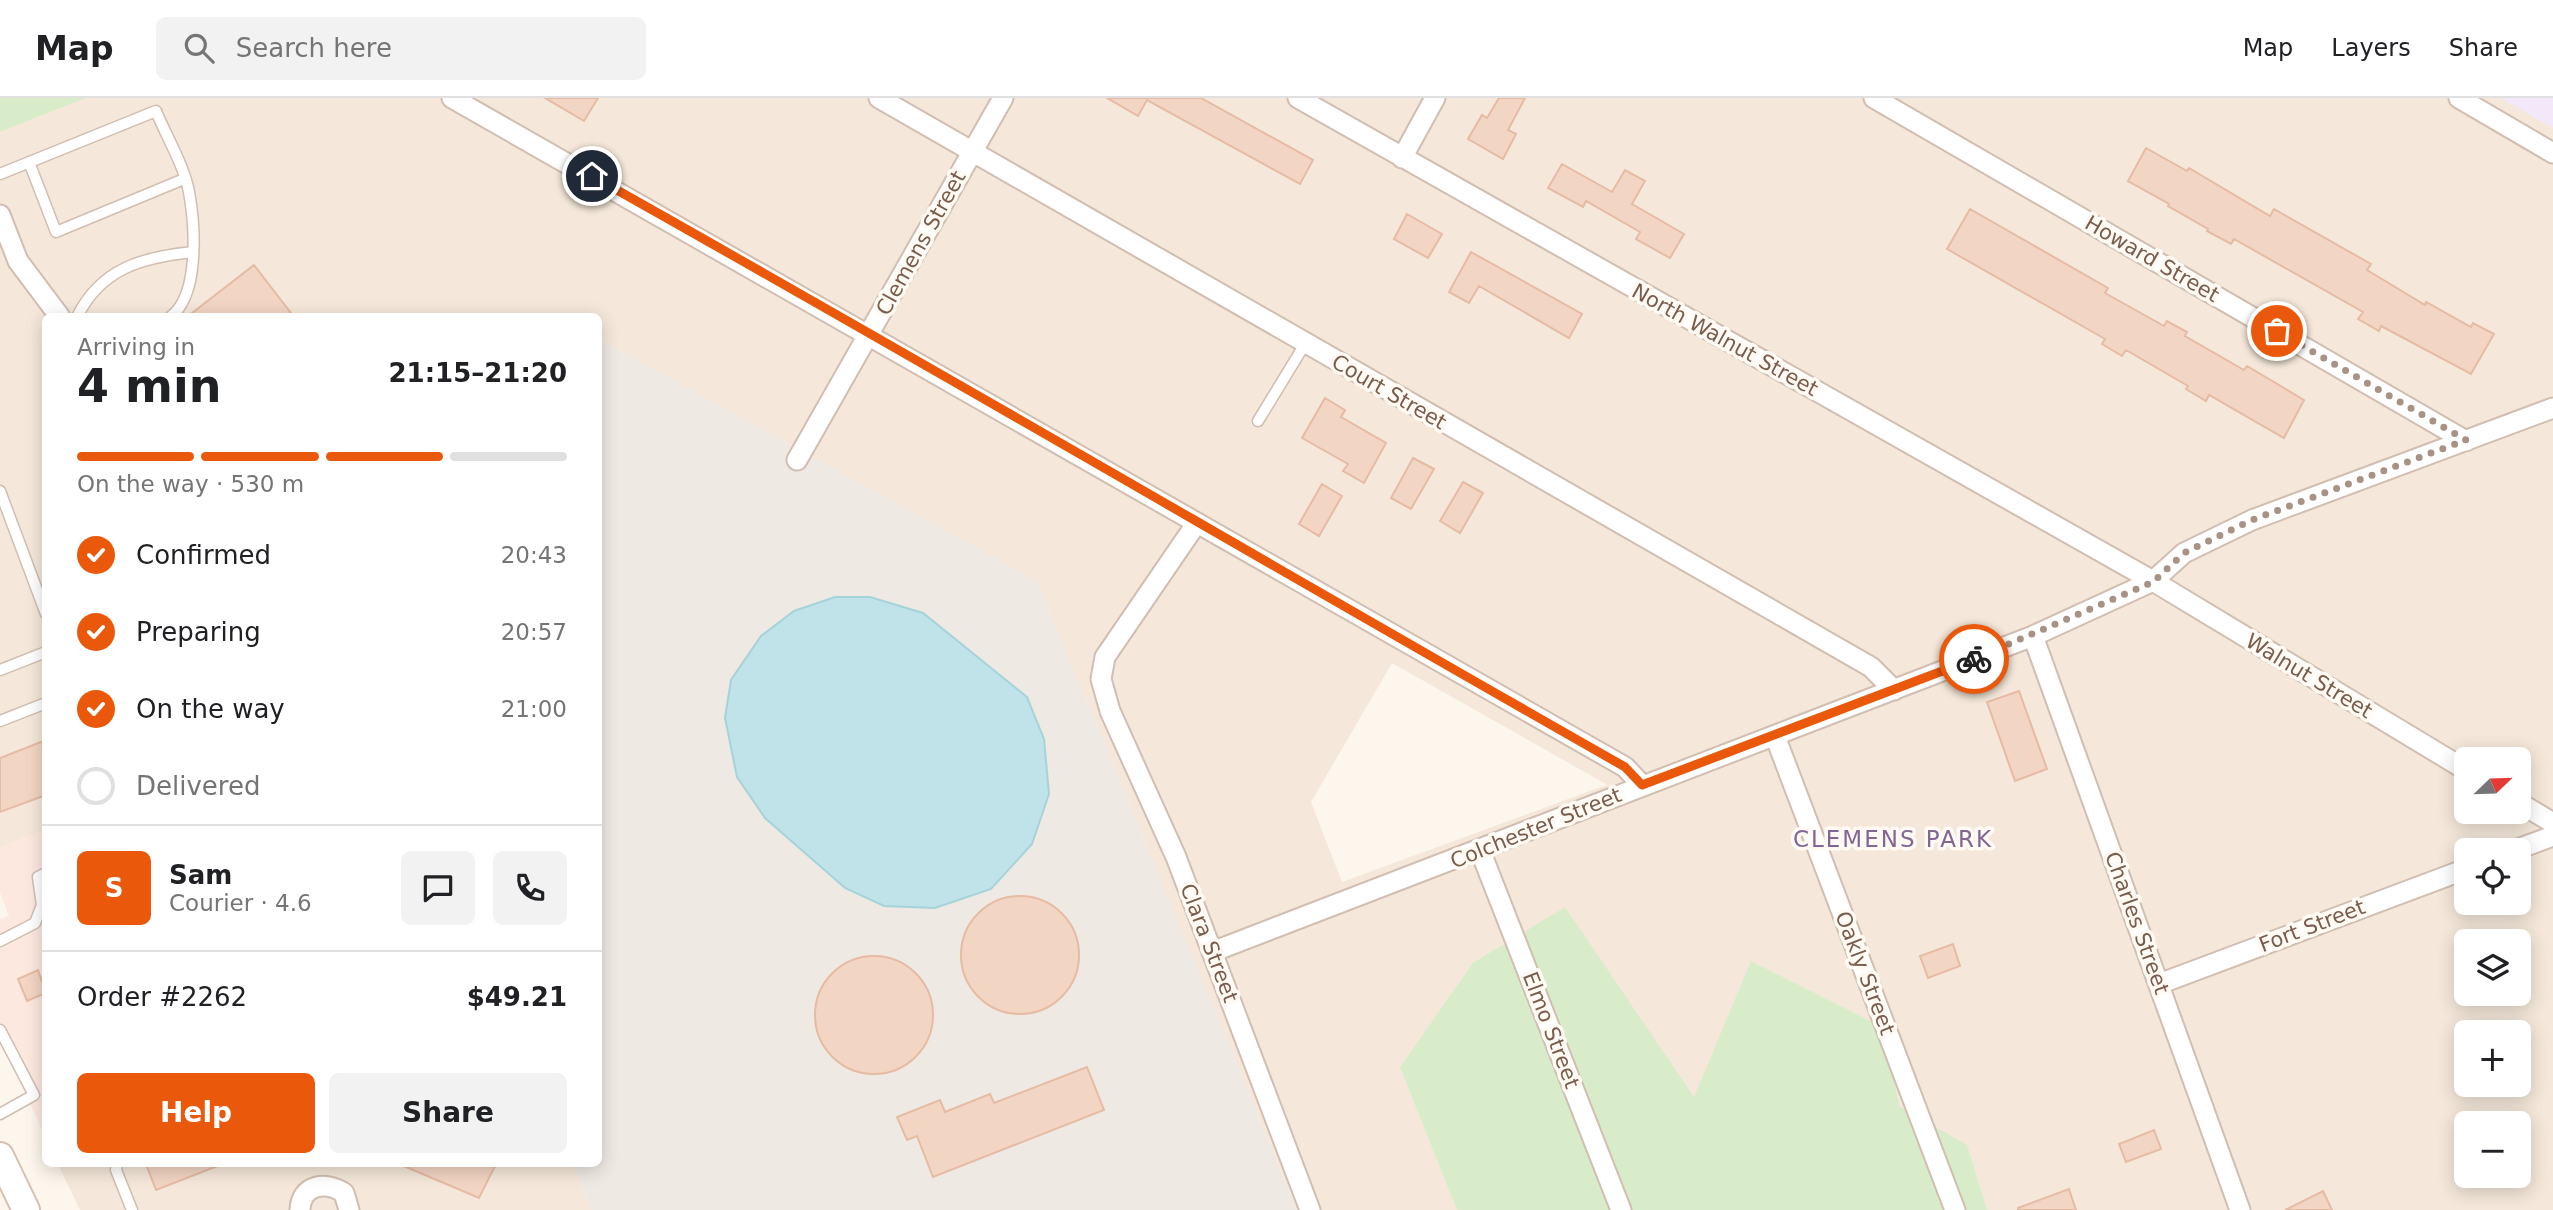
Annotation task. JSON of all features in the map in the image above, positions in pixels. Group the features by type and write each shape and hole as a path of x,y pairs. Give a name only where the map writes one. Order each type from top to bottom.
{"street":[{"path":"452,98 870,332 1196,524 1625,767 1642,785"},
{"name":"Court Street","path":"879,98 1871,667 1894,690"},
{"name":"Clemens Street","path":"797,460 1003,98"},
{"name":"North Walnut Street","path":"1298,98 2153,582"},
{"path":"1402,158 1435,98"},
{"name":"Howard Street","path":"1874,98 2466,440"},
{"path":"2459,98 2553,153"},
{"path":"0,215 18,261 57,313"},
{"name":"Colchester Street","path":"1212,952 2033,636 2153,582 2184,553 2252,520 2553,408"},
{"name":"Clara Street","path":"1196,524 1105,657 1101,679 1110,710 1176,857 1310,1210"},
{"name":"Walnut Street","path":"2153,582 2454,763"},
{"name":"Charles Street","path":"2033,636 2240,1210"},
{"name":"Oakly Street","path":"1775,736 1955,1210"},
{"path":"2531,810 2553,823"},
{"path":"2531,844 2553,836"},
{"name":"Elmo Street","path":"1480,850 1621,1210"},
{"name":"Fort Street","path":"2159,984 2454,873"},
{"path":"0,1156 26,1210"},
{"path":"300,1210 301,1201 307,1191 319,1185 333,1185 345,1193 349,1210"}],"lane":[{"path":"0,174 156,111 189,191 193,253 190,291 176,313"},
{"path":"29,162 57,232 184,179"},
{"path":"80,313 107,276 159,256 193,253"},
{"path":"1258,421 1305,344"},
{"path":"0,491 42,603"},
{"path":"0,670 42,654"},
{"path":"0,720 42,704"},
{"path":"0,941 35,923 42,905 38,877 42,875"},
{"path":"0,1030 34,1095 42,1100"},
{"path":"0,1114 34,1095"},
{"path":"116,1167 132,1210"}],"shaded area":[{"path":"86,98 2553,98 2553,1210 1297,1210 1037,581 602,341 602,313 42,313 42,831 0,848 0,132","holes":["1392,663 1606,784 1342,882 1311,802"]},
{"path":"2501,98 2553,98 2553,128"},
{"path":"602,341 1037,581 1297,1210 591,1210 575,1167 602,1167"},
{"path":"42,831 42,1130 0,1039 0,919 9,916 0,892 0,848"},
{"path":"59,1167 575,1167 591,1210 80,1210"}],"green space":[{"path":"0,98 86,98 0,132"},
{"path":"1565,907 1694,1097 1751,961 1886,1029 1899,1106 1967,1145 1987,1210 1457,1210 1400,1067 1473,963"}],"water":[{"path":"835,597 870,597 923,613 1027,697 1044,739 1049,794 1032,844 991,889 935,908 884,906 845,888 765,818 737,777 725,718 731,680 761,636 794,611"}],"building":[{"path":"545,98 598,98 584,121"},
{"path":"1107,98 1201,98 1313,160 1300,184 1147,100 1138,116"},
{"path":"1499,98 1525,98 1508,130 1516,134 1503,159 1468,139 1482,115 1487,118"},
{"path":"2146,148 2187,171 2189,168 2270,216 2274,209 2371,264 2367,270 2425,305 2426,302 2471,327 2473,323 2494,334 2471,374 2381,326 2379,331 2358,319 2363,312 2234,239 2231,244 2207,231 2208,229 2168,206 2169,204 2128,181"},
{"path":"1562,164 1612,192 1625,170 1645,181 1632,204 1684,234 1670,258 1636,239 1640,232 1586,201 1583,207 1548,188"},
{"path":"1970,209 2108,288 2105,293 2164,326 2167,321 2187,332 2185,336 2244,370 2247,366 2304,400 2284,438 2209,395 2206,401 2186,389 2188,386 2126,350 2122,356 2102,344 2105,339 1947,249"},
{"path":"1407,214 1442,234 1428,258 1394,239"},
{"path":"1471,252 1582,314 1569,338 1479,286 1469,303 1449,292"},
{"path":"254,265 291,313 192,313"},
{"path":"1325,398 1345,410 1341,417 1386,443 1364,483 1343,471 1348,464 1302,438"},
{"path":"1413,458 1434,469 1411,509 1391,498"},
{"path":"1463,482 1483,493 1460,533 1440,521"},
{"path":"1322,484 1342,496 1319,536 1299,524"},
{"path":"2019,691 2047,769 2015,781 1987,702"},
{"path":"42,742 42,796 0,812 0,758"},
{"path":"1020,896 1043,900 1062,913 1075,932 1079,955 1075,978 1062,997 1043,1010 1020,1014 997,1010 978,997 965,978 961,955 965,932 978,913 997,900"},
{"path":"1953,944 1960,966 1928,978 1920,956"},
{"path":"874,956 897,960 916,973 929,992 933,1015 929,1038 916,1057 897,1070 874,1074 851,1070 832,1057 819,1038 815,1015 819,992 832,973 851,960"},
{"path":"38,970 42,982 42,995 27,1001 18,979"},
{"path":"1087,1067 1104,1110 933,1177 917,1136 907,1140 897,1117 940,1100 945,1112 990,1094 994,1103"},
{"path":"2154,1130 2161,1149 2126,1162 2119,1144"},
{"path":"147,1167 215,1167 156,1190"},
{"path":"406,1167 494,1167 479,1198"},
{"path":"2069,1189 2076,1210 2018,1210 2018,1208"},
{"path":"2323,1191 2332,1210 2285,1210"}],"way so far":[{"path":"1974,659 2033,636 2153,582 2184,553 2252,520 2466,440 2277,331"}],"district":[{"name":"CLEMENS PARK","path":"1893,839"}],"route":[{"path":"592,176 870,332 1196,524 1625,767 1642,785 1974,659"}]}
